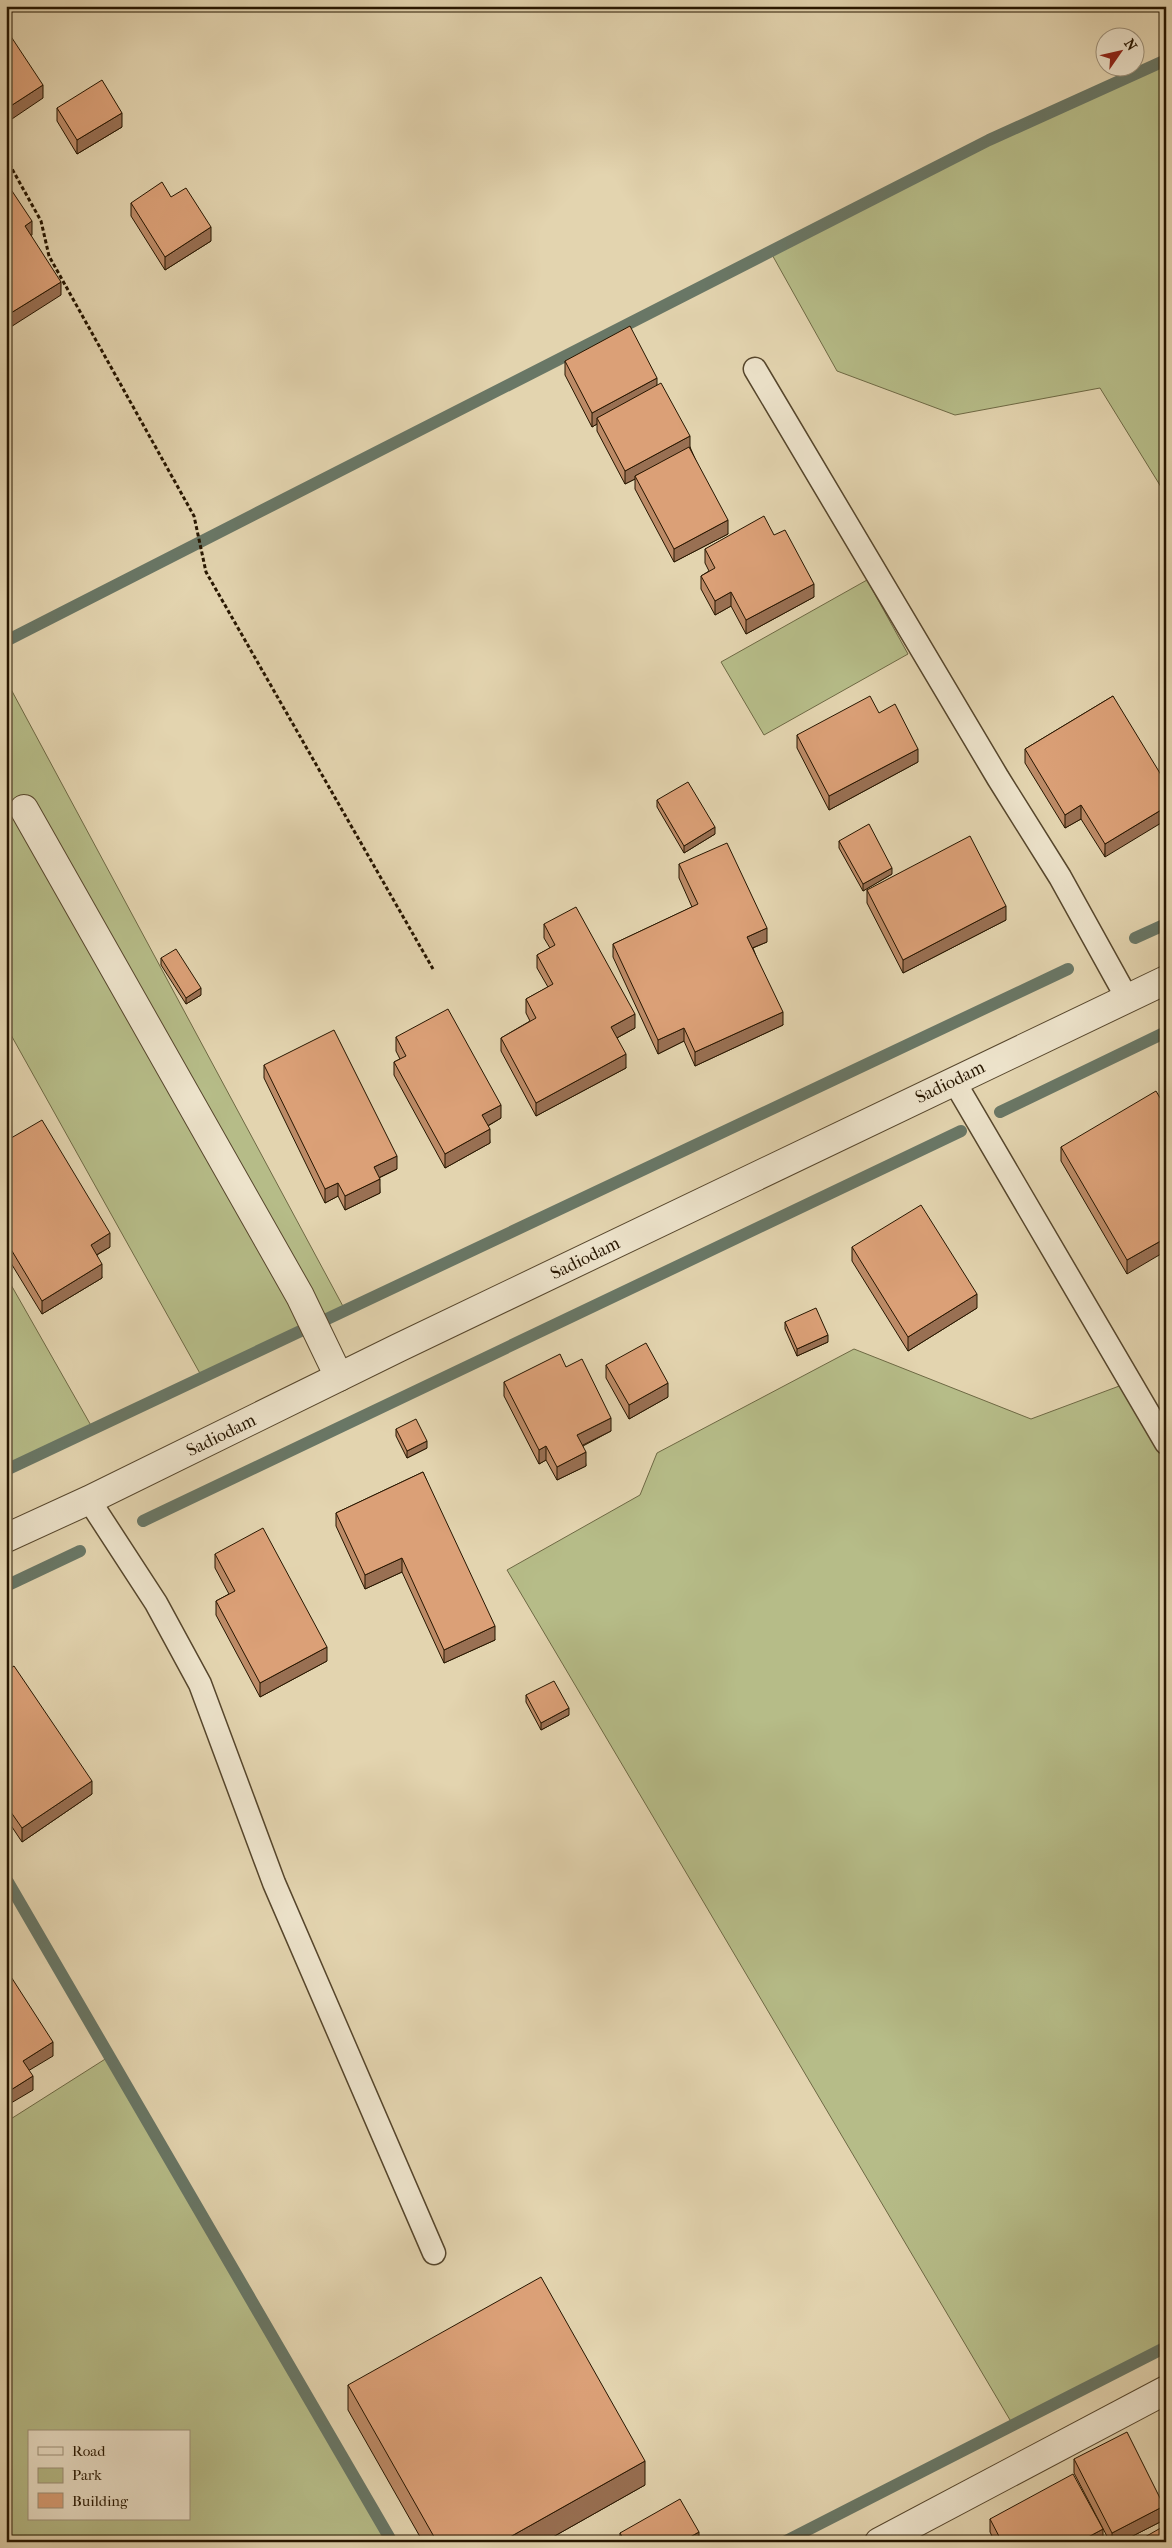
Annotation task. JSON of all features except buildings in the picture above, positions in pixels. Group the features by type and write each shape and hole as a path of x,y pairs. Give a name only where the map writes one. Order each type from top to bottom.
{"street":[{"path":"24,809 300,1296 338,1377"},
{"name":"Sadiodam","path":"6,1538 89,1500 338,1377 1166,980"},
{"path":"879,2542 1166,2390"}],"lane":[{"path":"755,369 998,778 1060,877 1127,998"},
{"path":"954,1081 1166,1443"},
{"path":"89,1500 156,1603 200,1684 274,1883 434,2253"}],"path":[{"path":"6,158 41,221 48,256 194,516 206,572 432,969"}],"green space":[{"path":"1166,60 1166,495 1100,388 955,415 837,371 770,251 989,140 1126,78 1144,78 1144,70"},
{"path":"867,580 908,654 764,735 721,662"},
{"path":"6,680 345,1310 202,1377 6,1026"},
{"path":"6,1276 93,1429 9,1468 6,1463"},
{"path":"854,1349 1031,1419 1122,1385 1166,1462 1166,2347 1013,2425 507,1570 640,1495 657,1453"},
{"path":"110,2056 392,2542 6,2542 6,2122"}],"waterway":[{"path":"6,641 989,140 1166,60"},
{"path":"1135,938 1166,924"},
{"path":"327,1319 1068,969"},
{"path":"1000,1112 1166,1032"},
{"path":"143,1521 961,1131"},
{"path":"6,1470 307,1328"},
{"path":"6,1586 80,1551"},
{"path":"8,1882 392,2542"},
{"path":"784,2542 1166,2347"}]}
